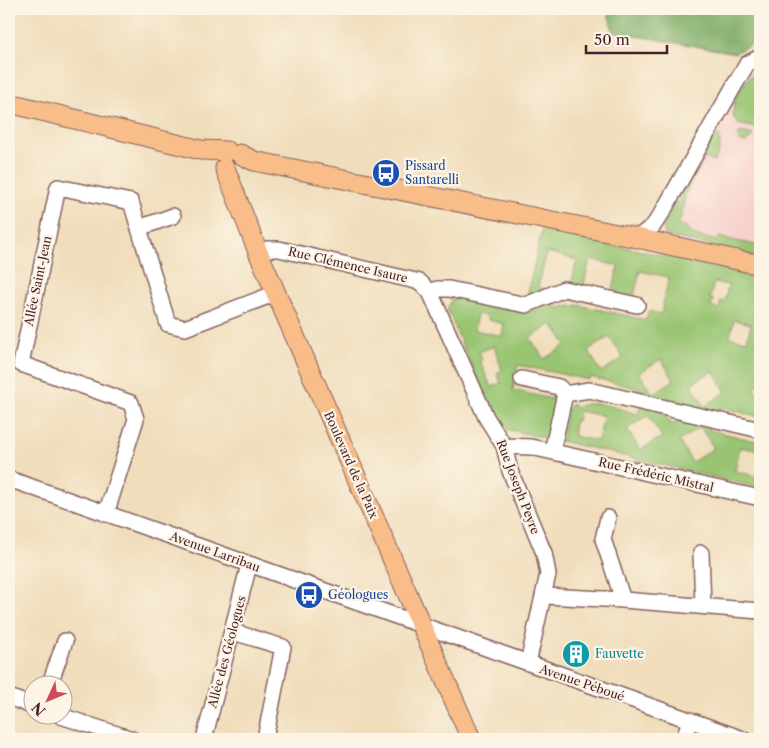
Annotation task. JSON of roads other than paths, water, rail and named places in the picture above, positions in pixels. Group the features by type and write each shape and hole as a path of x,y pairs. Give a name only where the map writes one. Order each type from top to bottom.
{"main road":[{"path":"9,103 228,159 637,238 760,265"},
{"name":"Boulevard de la Paix","path":"228,159 234,189 258,252 471,739"}],"street":[{"path":"637,238 653,226 662,213 747,64 760,57"},
{"name":"Allée Saint-Jean","path":"106,514 136,419 131,403 20,364 58,187 131,202 168,324 185,328 276,293"},
{"path":"139,228 173,216"},
{"name":"Rue Clémence Isaure","path":"258,252 267,249 279,249 420,282 430,292"},
{"path":"430,292 437,289 449,289 526,305 564,289 637,305"},
{"name":"Rue Joseph Peyre","path":"430,292 486,417 504,446 510,471 544,553 548,574 528,663"},
{"path":"522,379 559,387 565,394"},
{"path":"565,394 589,390 760,430"},
{"path":"552,451 565,394"},
{"name":"Rue Frédéric Mistral","path":"504,446 531,447 552,451 760,498"},
{"name":"Avenue Larribau","path":"9,479 422,626"},
{"path":"608,518 603,539 623,600"},
{"path":"701,553 703,606"},
{"name":"Allée des Géologues","path":"204,739 249,565"},
{"path":"544,596 760,611"},
{"name":"Avenue Péboué","path":"422,626 743,739"},
{"path":"233,632 284,647 265,739"},
{"path":"53,676 65,641"},
{"path":"9,697 22,702"},
{"path":"72,720 132,739"},
{"path":"684,739 690,720"}],"place":[{"name":"Pissard Santarelli","path":"386,173"},
{"name":"Géologues","path":"309,595"},
{"name":"Fauvette","path":"576,654"}]}
